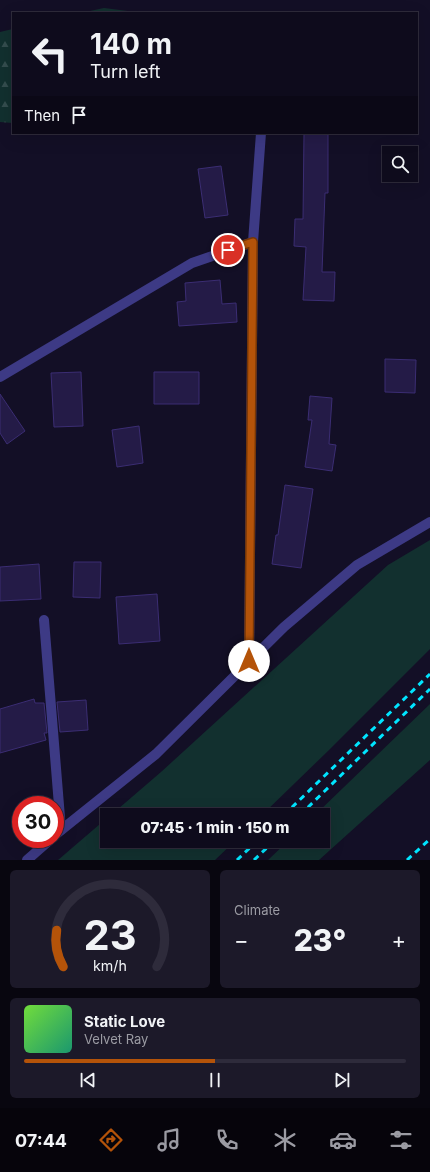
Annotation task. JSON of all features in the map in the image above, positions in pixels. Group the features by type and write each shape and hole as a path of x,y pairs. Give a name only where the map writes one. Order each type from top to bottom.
{"street":[{"path":"249,661 253,242 261,134"},
{"path":"0,377 192,263 253,242"},
{"path":"64,827 156,754 284,627 357,565 430,522"},
{"path":"44,620 56,796"},
{"path":"26,860 40,848"}],"green space":[{"path":"104,8 135,12 86,12"},
{"path":"12,29 12,123 0,122 0,32"},
{"path":"430,540 430,649 269,808 119,808 161,772 388,565"},
{"path":"430,704 430,760 319,860 268,860 281,848 330,848 330,808 322,808"},
{"path":"100,824 100,848 228,848 215,860 58,860"}],"building":[{"path":"304,134 328,134 328,193 325,193 322,272 335,272 334,301 303,300 306,247 294,246 295,219 303,219"},
{"path":"221,166 228,215 205,218 198,169"},
{"path":"220,280 222,304 236,303 237,322 179,326 177,302 186,301 185,283"},
{"path":"385,359 416,360 415,393 385,392"},
{"path":"81,372 83,426 54,427 51,373"},
{"path":"154,372 199,372 199,404 154,404"},
{"path":"0,394 25,431 7,444 0,433"},
{"path":"310,396 332,398 329,444 336,445 332,471 305,467 312,420 308,420"},
{"path":"139,426 143,463 117,467 112,430"},
{"path":"285,485 313,489 301,568 272,564 276,535 278,535"},
{"path":"74,562 101,562 100,598 73,597"},
{"path":"39,564 41,599 0,601 0,567"},
{"path":"157,594 160,641 119,644 116,597"},
{"path":"34,699 35,703 44,703 47,733 44,733 46,740 0,753 0,709"},
{"path":"86,700 88,730 60,732 57,702"}],"railway":[{"path":"291,808 430,674"},
{"path":"307,808 430,689"},
{"path":"407,860 430,839"},
{"path":"237,860 250,848"},
{"path":"254,860 267,848"}],"route":[{"path":"228,250 253,242 249,661"}]}
